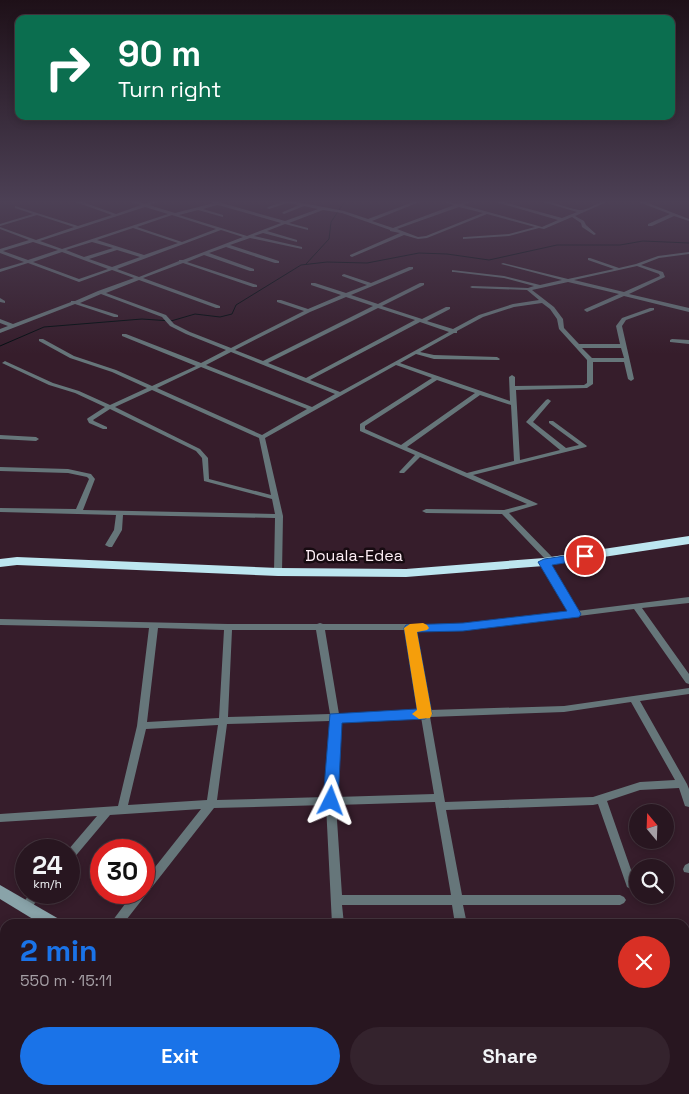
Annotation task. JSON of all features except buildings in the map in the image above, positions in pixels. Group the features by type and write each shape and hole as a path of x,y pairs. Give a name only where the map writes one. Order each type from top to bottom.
{"highway":[{"name":"Douala-Edea","path":"0,558 17,561 278,572 406,573 548,561 689,540"},
{"name":"Douala-Edea","path":"0,563 17,561"}],"main road":[{"path":"0,891 46,919"}],"street":[{"path":"4,252 28,263 79,281 157,252"},
{"path":"0,272 58,252"},
{"path":"70,252 218,307"},
{"path":"86,258 105,252"},
{"path":"130,252 145,257"},
{"path":"246,252 277,262"},
{"path":"352,256 361,252"},
{"path":"0,331 203,253 252,270"},
{"path":"472,287 528,289 637,265 658,257 689,253"},
{"path":"590,259 620,269"},
{"path":"180,261 255,286"},
{"path":"503,264 571,279 689,310"},
{"path":"587,310 663,277 661,273 637,265"},
{"path":"105,428 94,424 90,419 110,406 200,366 308,311 410,268"},
{"path":"454,271 504,277 539,286"},
{"path":"344,275 372,285"},
{"path":"313,284 345,297 455,332"},
{"path":"264,362 422,284"},
{"path":"512,388 587,386 590,384 590,360 561,328 560,319 552,308 528,289"},
{"path":"100,292 164,316 180,329 340,394"},
{"path":"279,300 308,311"},
{"path":"262,437 485,315 514,306 543,301"},
{"path":"73,302 116,316"},
{"path":"308,380 421,320 448,308"},
{"path":"631,379 619,326 624,319 652,309"},
{"path":"0,321 12,326"},
{"path":"124,335 312,409"},
{"path":"40,340 72,357 114,371 262,437"},
{"path":"672,341 689,342"},
{"path":"578,346 623,346"},
{"path":"417,353 434,357 497,359"},
{"path":"590,360 626,360"},
{"path":"5,363 110,406 198,450 205,458 206,480 276,498"},
{"path":"397,364 513,404"},
{"path":"426,511 504,512 534,504 360,428 437,377"},
{"path":"512,377 517,463"},
{"path":"402,446 479,393"},
{"path":"548,401 529,422 565,451"},
{"path":"465,475 584,446 551,422"},
{"path":"0,437 36,440"},
{"path":"262,437 279,516 278,572"},
{"path":"402,472 419,455"},
{"path":"0,469 68,471 89,475 92,479 78,512"},
{"path":"0,510 279,516"},
{"path":"109,545 118,530 120,512"},
{"path":"504,512 548,561 575,614"},
{"path":"0,622 228,627 463,627 689,600"},
{"path":"637,607 689,680"},
{"path":"122,810 142,726 154,625"},
{"path":"320,626 335,718 331,801 338,919"},
{"path":"155,875 211,804 223,721 228,627"},
{"path":"410,628 460,919"},
{"path":"142,726 223,721 564,709 689,691"},
{"path":"634,699 682,784 689,803"},
{"path":"0,818 211,804 331,801 593,801 640,786 682,784"},
{"path":"601,799 629,878"},
{"path":"80,843 107,811"},
{"path":"338,900 620,900"},
{"path":"120,919 132,904"}],"waterway":[{"path":"306,264 317,252"},
{"path":"0,346 44,327 142,319 171,321 195,314 220,317 232,314 236,305 301,265 327,262 367,263 419,253 447,254 489,260 525,252"}],"slow traffic":[{"path":"419,714 425,714 410,628 423,628"}],"route":[{"path":"331,801 335,718 425,714 410,628 463,627 575,614 544,562 585,556"}]}
